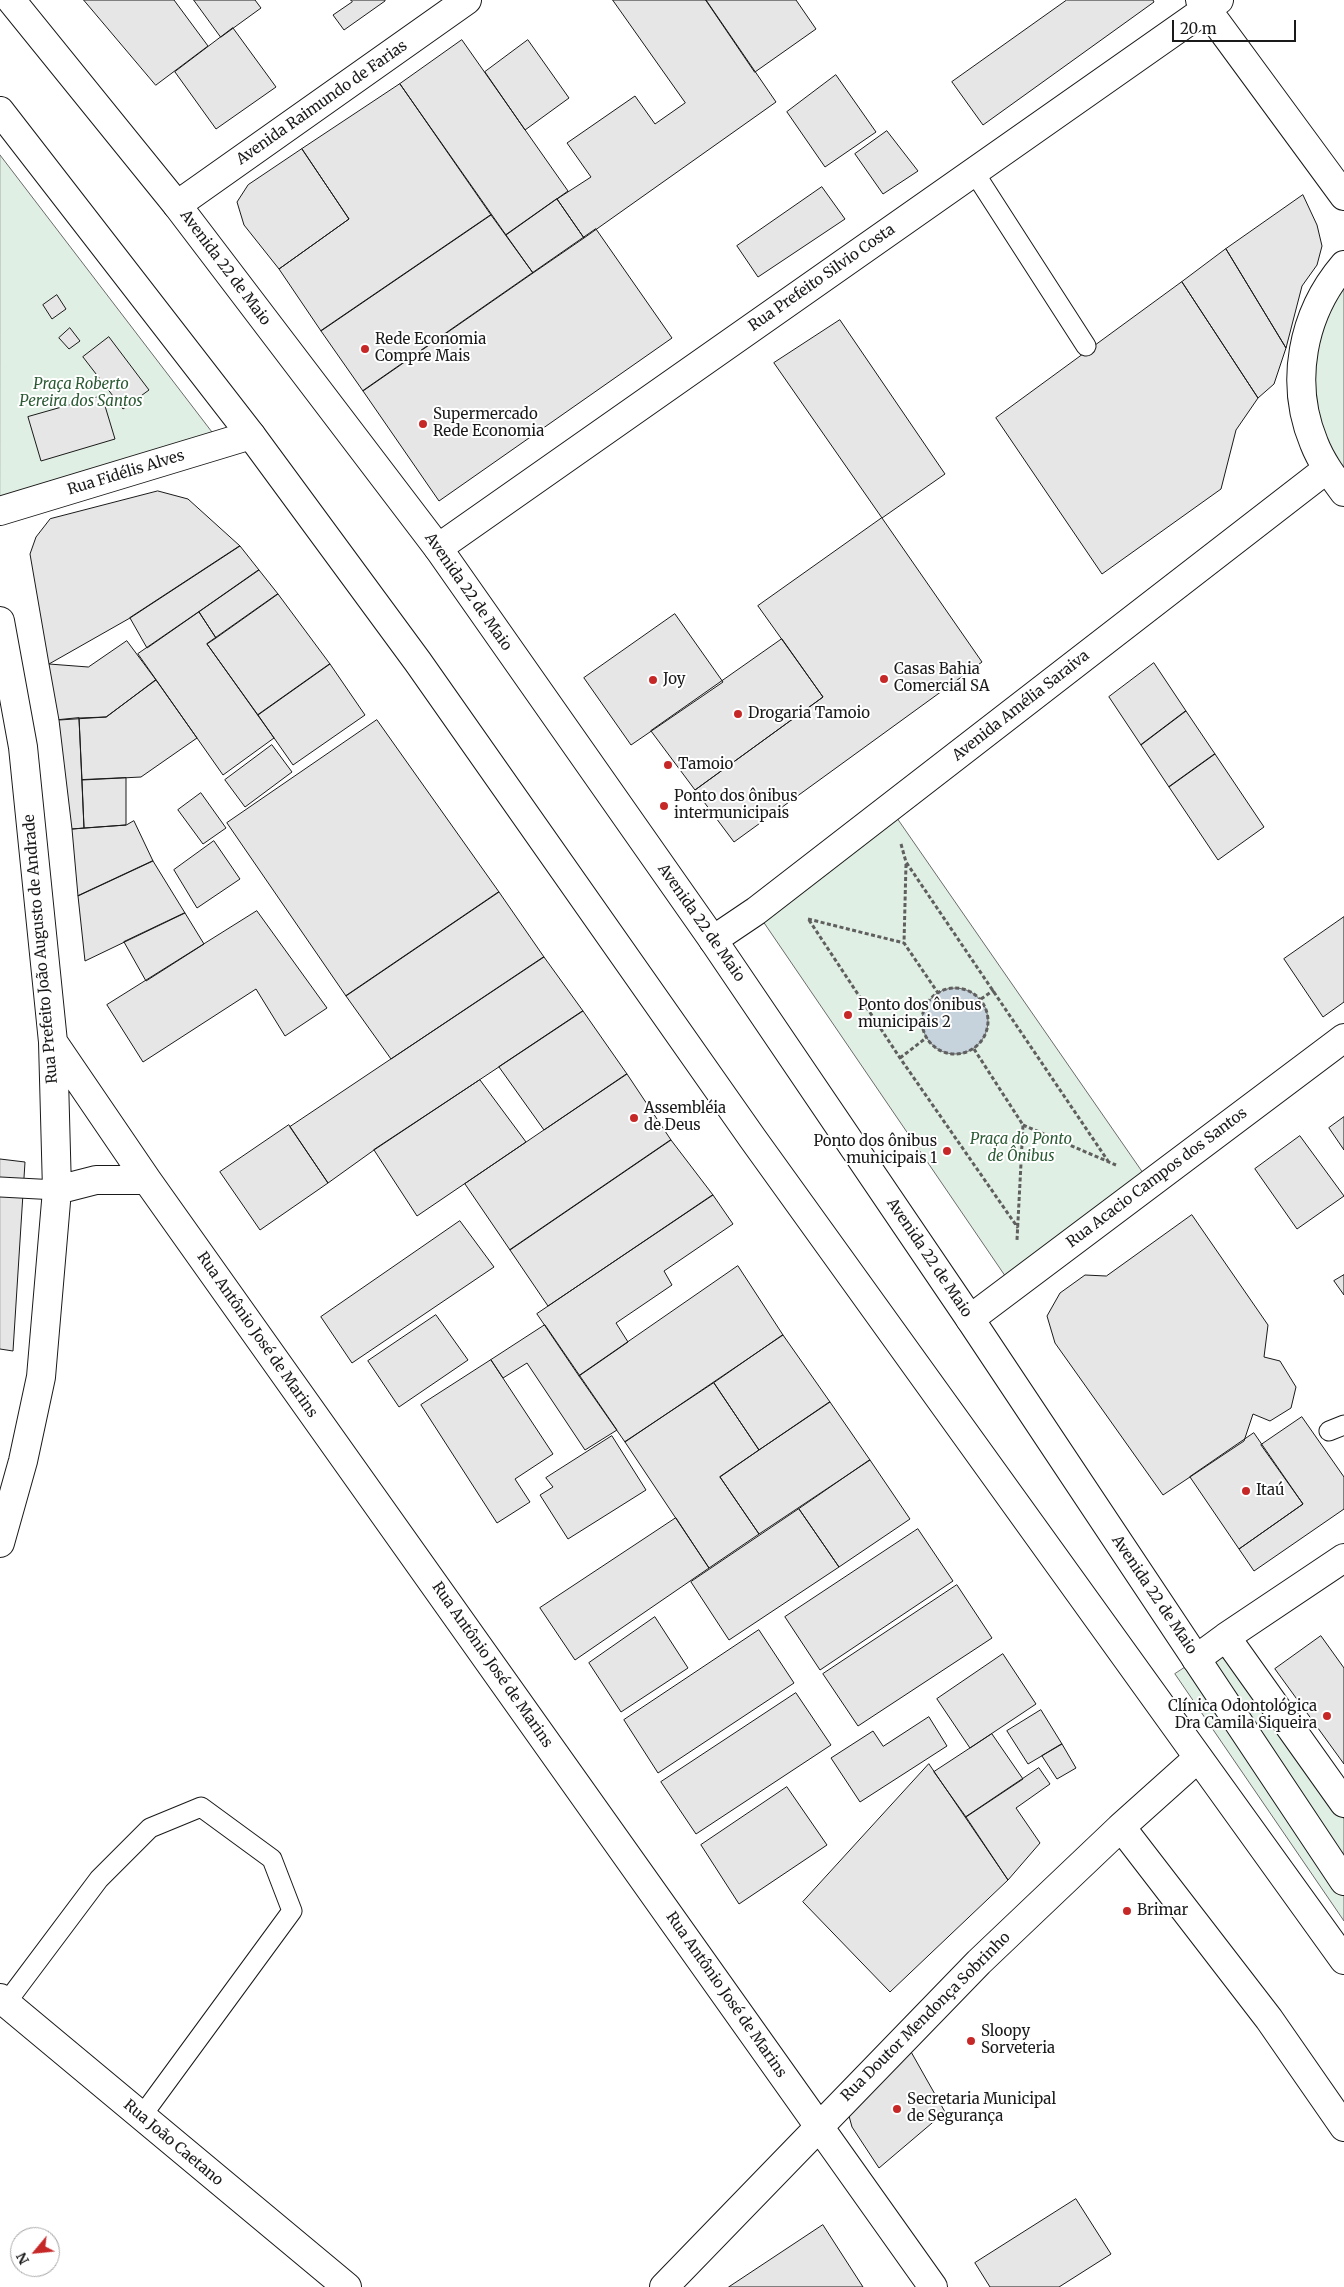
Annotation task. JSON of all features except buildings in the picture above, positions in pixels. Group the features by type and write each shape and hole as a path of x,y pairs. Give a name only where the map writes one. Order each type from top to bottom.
{"street":[{"name":"Avenida 22 de Maio","path":"11,0 177,205 438,548 713,940 970,1319 1344,1881"},
{"name":"Avenida Raimundo de Farias","path":"177,205 467,0"},
{"name":"Rua Prefeito Silvio Costa","path":"438,548 974,172 1208,3"},
{"path":"1208,3 1344,196"},
{"path":"0,111 252,435 418,662 758,1147 1344,1960"},
{"path":"1344,265 1333,278 1318,303 1308,330 1302,358 1301,387 1305,416 1314,443 1327,469 1344,492"},
{"name":"Rua Fidélis Alves","path":"0,511 252,435"},
{"name":"Avenida Amélia Saraiva","path":"713,940 756,911 1327,469"},
{"name":"Rua Prefeito João Augusto de Andrade","path":"0,621 23,747 53,1042 57,1190 41,1377 23,1461 0,1543"},
{"name":"Rua Acacio Campos dos Santos","path":"970,1319 1344,1038"},
{"name":"Rua Antônio José de Marins","path":"53,1042 147,1180 933,2287"},
{"path":"57,1190 96,1180 147,1180"},
{"path":"1196,1660 1226,1637 1344,1558"},
{"path":"1226,1637 1344,1804"},
{"name":"Rua Doutor Mendonça Sobrinho","path":"664,2287 979,1962 1121,1827 1198,1758"},
{"path":"1121,1827 1268,2019 1344,2127"},
{"name":"Rua João Caetano","path":"3,2000 347,2287"}],"lane":[{"path":"974,172 1086,346"},
{"path":"0,1187 57,1190"},
{"path":"3,2000 99,1879 150,1828 201,1807 272,1859 292,1911 141,2117"}],"path":[{"path":"890,808 906,862 904,943 938,993"},
{"path":"906,862 1108,1161"},
{"path":"756,911 809,920 904,943"},
{"path":"809,920 900,1058 1018,1228"},
{"path":"951,987 962,988 972,992 981,999 987,1009 989,1020 983,1041 974,1049 954,1055 943,1052 926,1038 922,1028 922,1017 931,997 951,987"},
{"path":"981,999 994,990"},
{"path":"900,1058 926,1038"},
{"path":"974,1049 1023,1126 1108,1161 1150,1183"},
{"path":"1012,1286 1018,1228 1023,1126"}],"green space":[{"name":"Praça Roberto Pereira dos Santos","path":"0,155 215,436 0,508"},
{"path":"1344,271 1344,483 1323,450 1308,352"},
{"name":"Praça do Ponto de Ônibus","path":"890,808 1150,1183 1012,1286 756,911"},
{"path":"1221,1644 1344,1819 1344,1921 1175,1674"}],"shaded area":[{"path":"948,988 962,988 974,993 983,1002 988,1014 986,1034 979,1045 962,1054 948,1054 936,1049 927,1040 922,1028 922,1014 927,1002 936,993"}],"place":[{"name":"Rede Economia Compre Mais","path":"365,349"},
{"name":"Supermercado Rede Economia","path":"423,424"},
{"name":"Casas Bahia Comercial SA","path":"884,679"},
{"name":"Joy","path":"653,680"},
{"name":"Drogaria Tamoio","path":"738,714"},
{"name":"Tamoio","path":"668,765"},
{"name":"Ponto dos ônibus intermunicipais","path":"664,806"},
{"name":"Ponto dos ônibus municipais 2","path":"848,1015"},
{"name":"Assembléia de Deus","path":"634,1118"},
{"name":"Ponto dos ônibus municipais 1","path":"947,1151"},
{"name":"Itaú","path":"1246,1491"},
{"name":"Clínica Odontológica Dra Camila Siqueira","path":"1327,1716"},
{"name":"Brimar","path":"1127,1911"},
{"name":"Sloopy Sorveteria","path":"971,2041"},
{"name":"Secretaria Municipal de Segurança","path":"897,2109"}]}
